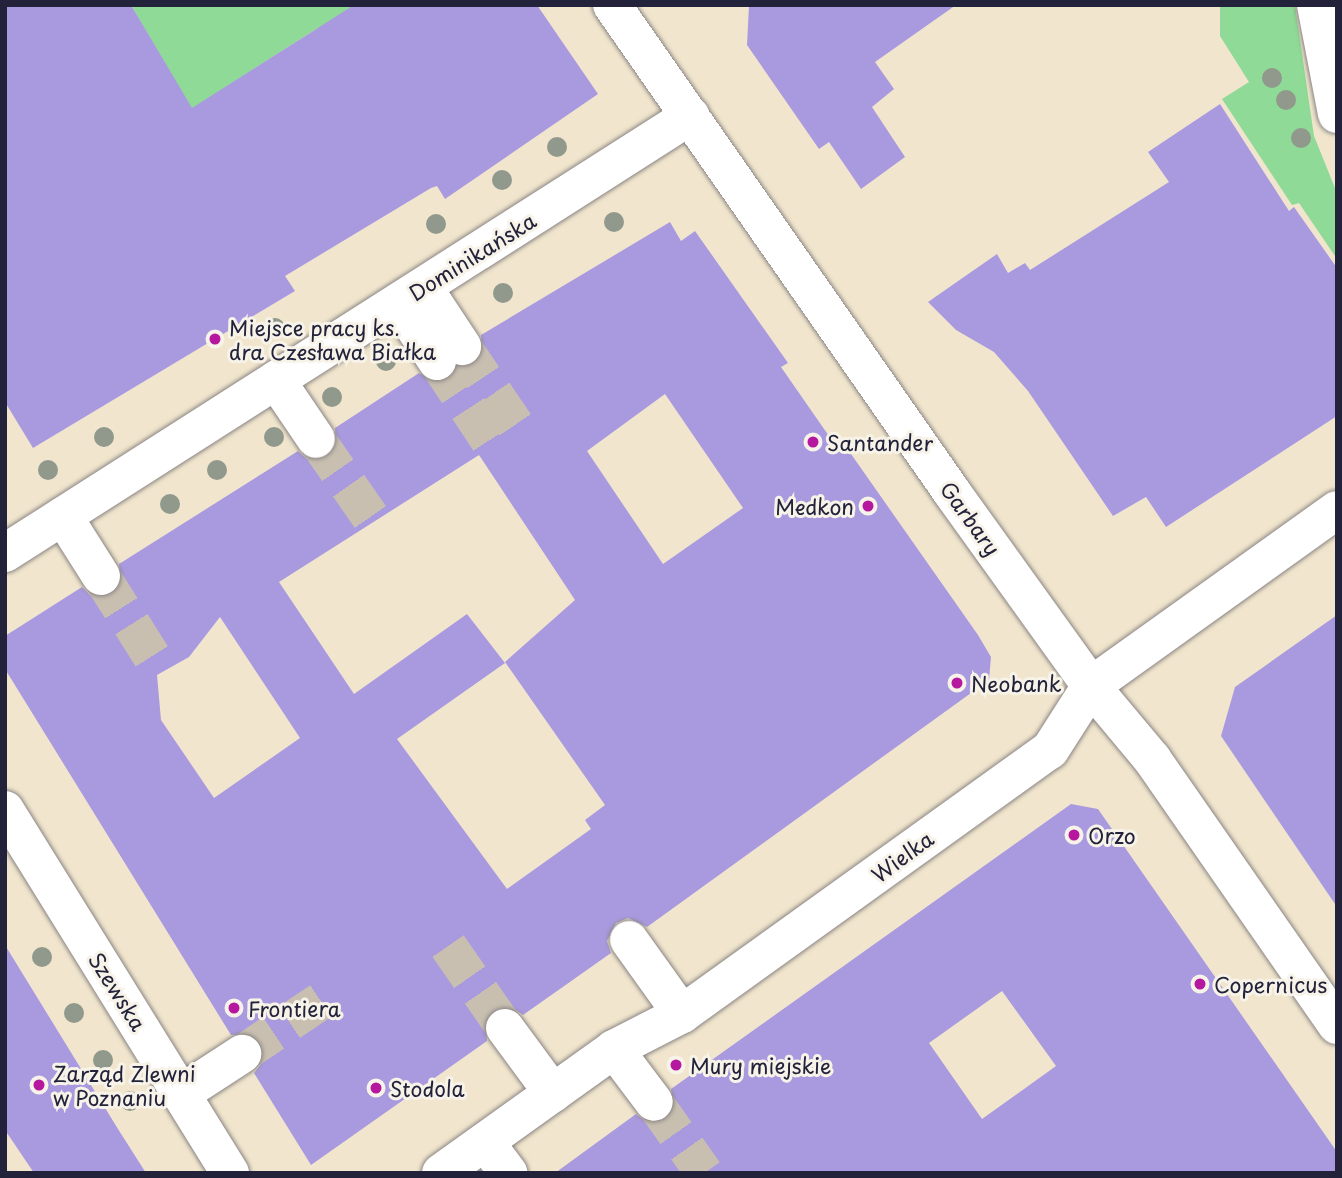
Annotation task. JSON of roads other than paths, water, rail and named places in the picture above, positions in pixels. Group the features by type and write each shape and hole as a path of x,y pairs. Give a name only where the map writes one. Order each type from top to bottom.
{"street":[{"name":"Garbary","path":"612,5 1091,686 1152,759 1337,1025"},
{"path":"1316,5 1335,119"},
{"name":"Dominikańska","path":"5,553 690,116"},
{"path":"410,295 450,354"},
{"path":"276,380 316,439"},
{"name":"Wielka","path":"441,1173 614,1049 682,1014 1050,750 1091,686 1319,534 1337,510"},
{"path":"63,516 101,576"},
{"name":"Szewska","path":"5,810 230,1173"},
{"path":"629,940 682,1014"},
{"path":"505,1028 553,1093"},
{"path":"614,1049 653,1102"},
{"path":"182,1094 242,1054"},
{"path":"485,1142 508,1173"}],"tunnel":[{"path":"462,346 517,428"},
{"path":"437,361 493,446"},
{"path":"316,439 374,522"},
{"path":"101,576 156,663"},
{"path":"448,946 505,1028"},
{"path":"242,1054 324,999"},
{"path":"654,1102 704,1173"}],"place":[{"name":"Miejsce pracy ks. dra Czesława Białka","path":"215,339"},
{"name":"Santander","path":"813,442"},
{"name":"Medkon","path":"868,506"},
{"name":"Neobank","path":"957,683"},
{"name":"Orzo","path":"1074,835"},
{"name":"Copernicus","path":"1200,984"},
{"name":"Frontiera","path":"234,1008"},
{"name":"Mury miejskie","path":"676,1065"},
{"name":"Zarząd Zlewni w Poznaniu","path":"39,1085"},
{"name":"Stodola","path":"376,1088"}]}
